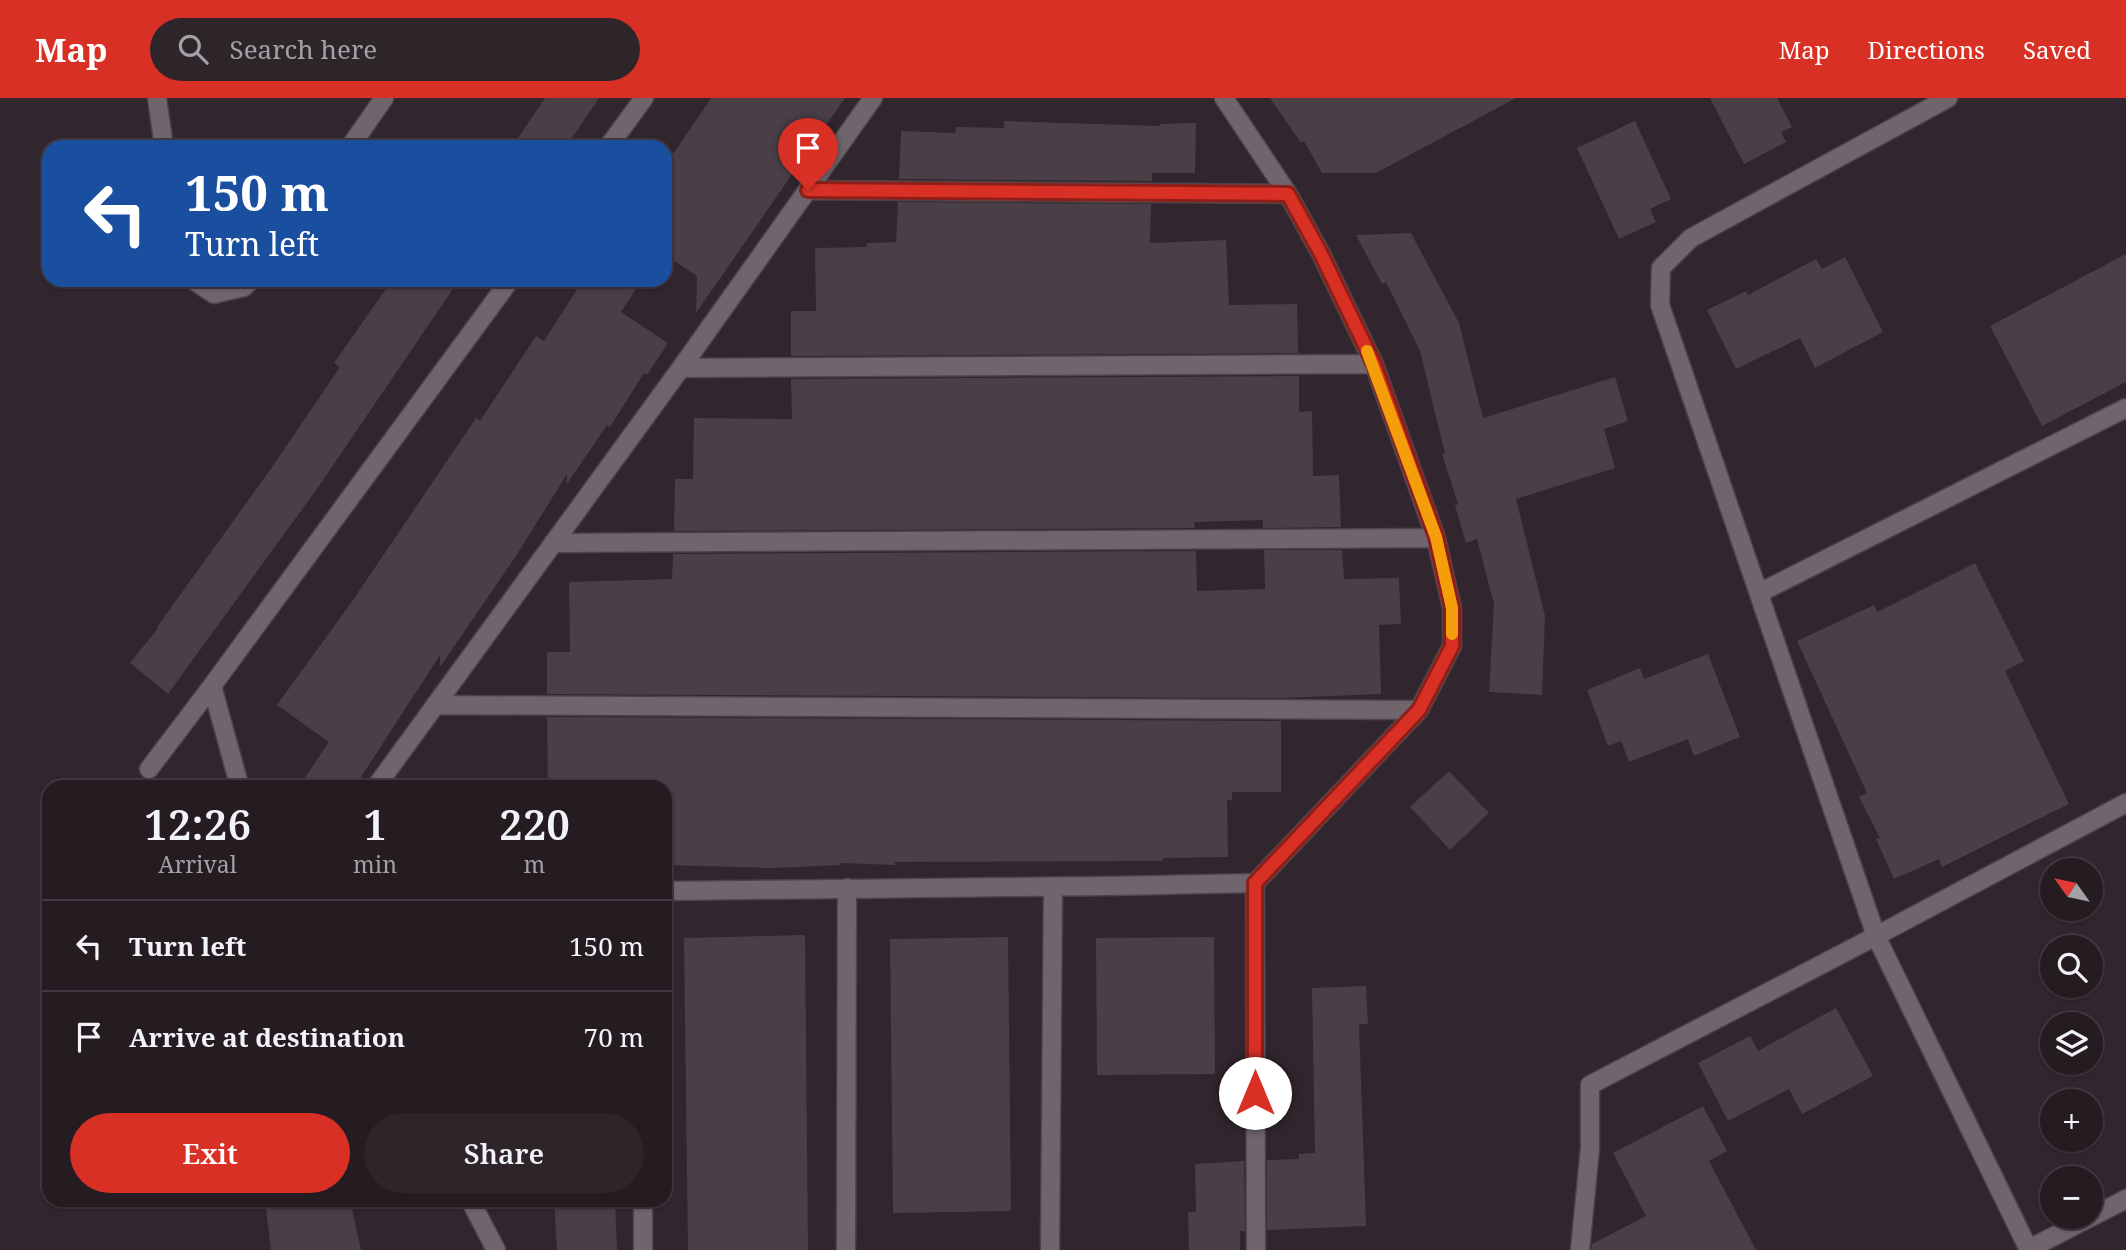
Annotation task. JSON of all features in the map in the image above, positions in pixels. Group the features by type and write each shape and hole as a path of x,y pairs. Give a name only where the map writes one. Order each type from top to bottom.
{"street":[{"path":"157,98 162,140"},
{"path":"355,140 384,98"},
{"path":"613,140 644,98"},
{"path":"381,780 681,368 873,98"},
{"path":"1224,98 1288,194 1320,252 1374,364 1436,537 1452,608 1452,646 1419,710 1255,883 1256,1250"},
{"path":"1948,98 1691,237 1661,268 1660,305 1876,936 2029,1249 2126,1199"},
{"path":"808,190 1288,194"},
{"path":"204,287 214,294 245,287"},
{"path":"149,769 505,287"},
{"path":"681,368 1374,364"},
{"path":"1759,593 2126,408"},
{"path":"553,542 1436,537"},
{"path":"212,686 238,780"},
{"path":"435,705 1419,710"},
{"path":"1580,1250 1590,1148 1590,1085 2126,803"},
{"path":"672,891 1053,888 1255,883"},
{"path":"846,1250 847,888"},
{"path":"1050,1250 1053,888"},
{"path":"474,1207 496,1250"},
{"path":"643,1207 643,1250"}],"building":[{"path":"545,98 599,98 571,140 517,140"},
{"path":"711,98 845,98 696,313 697,276 672,260 672,156"},
{"path":"1270,98 1516,98 1376,173 1322,173 1304,141 1301,143"},
{"path":"1710,98 1777,98 1792,127 1781,132 1786,142 1744,164"},
{"path":"1004,121 1160,126 1196,123 1195,173 1152,173 1152,181 899,179 901,131 955,133 956,127 1004,128"},
{"path":"1635,121 1671,199 1650,209 1656,222 1619,239 1577,148"},
{"path":"898,202 1151,204 1150,243 1226,240 1229,305 1297,304 1298,353 791,356 791,311 816,311 815,248 867,247 867,243 896,242"},
{"path":"1411,233 1459,323 1483,418 1615,377 1628,421 1604,429 1615,468 1516,499 1545,616 1542,695 1489,692 1494,604 1477,539 1466,543 1455,505 1458,504 1442,454 1445,454 1420,351 1386,282 1382,284 1356,235"},
{"path":"2126,254 2126,382 2042,426 1990,326"},
{"path":"1845,257 1883,332 1815,368 1800,338 1736,369 1707,310 1746,291 1748,295 1816,259 1822,269"},
{"path":"387,287 454,287 319,486 168,694 130,663 158,628 270,470 340,367 334,363"},
{"path":"579,287 637,287 621,312 668,343 567,484 567,474 516,556 440,667 440,655 359,780 303,780 329,742 277,705 353,600 476,418 480,421 536,336 544,341"},
{"path":"1299,376 1299,412 1312,411 1313,476 1339,475 1341,527 1263,528 1263,520 1194,522 1195,528 674,531 675,479 693,479 694,418 792,419 791,379"},
{"path":"1264,550 1342,550 1344,579 1399,578 1401,624 1379,625 1381,694 1281,698 547,694 547,652 570,652 569,582 672,579 673,554 1196,551 1197,591 1265,589"},
{"path":"1975,563 2024,661 2005,671 2069,804 1942,867 1939,859 1894,879 1876,839 1880,838 1859,797 1867,793 1797,641 1874,605 1877,612"},
{"path":"1708,654 1740,737 1694,756 1688,739 1629,762 1621,741 1608,746 1587,690 1640,668 1644,679"},
{"path":"547,717 1281,721 1281,792 1232,792 1232,800 1227,800 1228,857 1163,858 1163,861 895,862 895,865 841,863 772,868 672,865 672,780 548,780"},
{"path":"1449,771 1489,813 1450,850 1410,807"},
{"path":"805,935 808,1250 688,1250 684,938"},
{"path":"1008,937 1011,1211 893,1213 890,939"},
{"path":"1214,937 1215,1074 1097,1075 1096,938"},
{"path":"1366,986 1368,1024 1359,1024 1366,1226 1267,1230 1267,1160 1299,1159 1299,1154 1315,1153 1312,988"},
{"path":"1836,1008 1873,1076 1802,1114 1789,1089 1728,1121 1698,1063 1750,1036 1758,1051"},
{"path":"1703,1106 1727,1151 1709,1161 1756,1250 1591,1250 1592,1244 1646,1216 1613,1153"},
{"path":"1244,1161 1245,1231 1240,1231 1240,1250 1189,1250 1188,1212 1196,1212 1195,1164"},
{"path":"266,1207 352,1207 361,1250 271,1250"},
{"path":"554,1207 615,1207 617,1250 557,1250"}],"slow traffic":[{"path":"1367,351 1436,537 1452,608 1452,634"}],"route":[{"path":"808,190 1288,194 1320,252 1374,364 1436,537 1452,608 1452,646 1419,710 1255,883 1255,1093"}]}
